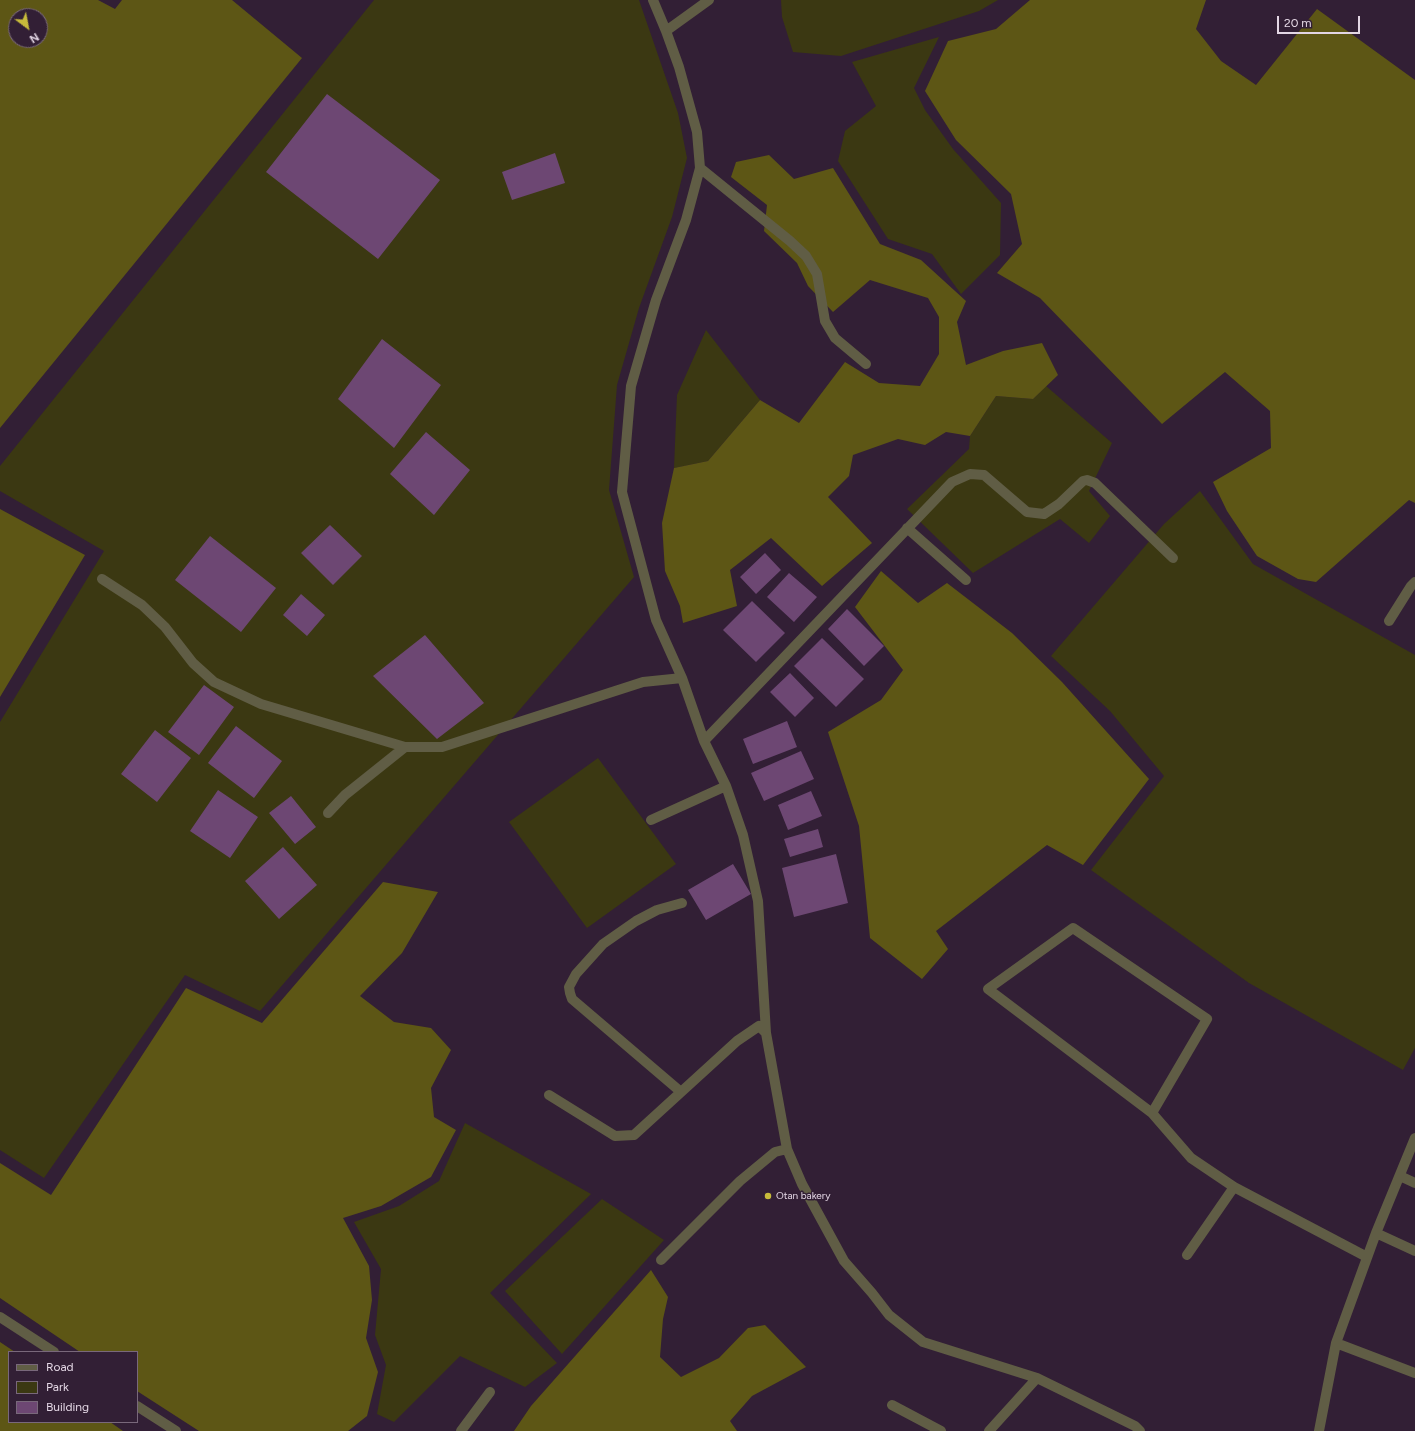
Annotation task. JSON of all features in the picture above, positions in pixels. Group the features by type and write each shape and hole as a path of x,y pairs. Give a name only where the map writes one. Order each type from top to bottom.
{"street":[{"path":"653,0 666,31 697,132 700,168 686,220 656,300 631,386 622,492 656,620 682,678 704,741 726,786 743,835 758,901 766,1033 787,1149 802,1184 844,1261 889,1315 923,1342 1037,1378 1135,1426 1140,1431"},
{"path":"666,31 709,0"},
{"path":"700,168 790,241 806,256 817,274 826,321 835,338 866,364"},
{"path":"704,741 952,482 970,474 984,475 1027,512 1044,514 1059,504 1083,481 1087,480 1095,483 1174,558"},
{"path":"907,528 966,580"},
{"path":"102,579 142,605 165,627 193,663 214,682 261,704 405,747 442,747 643,682 682,678"},
{"path":"1389,621 1415,582"},
{"path":"328,813 345,795 405,747"},
{"path":"651,820 726,786"},
{"path":"682,903 658,910 636,921 602,944 576,974 569,987 572,999 682,1092"},
{"path":"1152,1113 1207,1019 1073,928 988,989 1152,1113 1191,1158 1234,1187 1367,1256"},
{"path":"549,1095 615,1136 634,1136 737,1041 759,1026 766,1033"},
{"path":"1320,1431 1336,1343 1367,1256 1415,1138"},
{"path":"661,1260 740,1181 775,1152 787,1149"},
{"path":"1400,1176 1415,1183"},
{"path":"1187,1255 1234,1187"},
{"path":"1376,1233 1415,1251"},
{"path":"0,1317 52,1351"},
{"path":"1336,1343 1415,1373"},
{"path":"989,1431 1037,1378"},
{"path":"460,1431 490,1392"},
{"path":"892,1405 941,1431"},
{"path":"138,1407 176,1431"}],"green space":[{"path":"374,0 639,0 678,113 687,158 672,217 639,308 617,385 609,490 634,577 260,1011 185,975 44,1178 0,1150 0,722 104,551 0,491 0,466"},
{"path":"781,0 998,0 979,11 841,56 793,52 782,17"},
{"path":"939,37 914,88 925,110 953,149 1001,203 1000,255 961,294 932,254 888,239 838,161 845,131 876,106 852,62"},
{"path":"706,330 760,400 708,461 674,468 677,395"},
{"path":"1046,386 1112,443 1089,491 1110,516 1089,543 1060,519 973,573 907,509 969,449 970,436 996,396 1033,399"},
{"path":"1200,491 1253,564 1415,655 1415,1048 1403,1070 1249,983 1091,870 1164,776 1110,711 1051,656 1164,524"},
{"path":"598,758 676,864 587,928 509,822"},
{"path":"465,1123 591,1194 490,1293 557,1363 525,1387 460,1356 394,1422 377,1414 386,1365 375,1335 381,1269 354,1222 399,1206 439,1181"},
{"path":"602,1199 664,1240 562,1354 505,1291"}],"shaded area":[{"path":"0,0 98,0 115,9 122,0 232,0 302,58 0,428"},
{"path":"1030,0 1206,0 1196,29 1221,61 1256,85 1317,9 1415,80 1415,503 1409,500 1316,582 1298,579 1257,556 1227,511 1213,482 1271,448 1270,411 1225,372 1162,424 1040,298 997,273 1022,244 1011,194 956,140 925,91 948,41 996,29"},
{"path":"769,155 794,179 833,168 880,244 921,260 966,301 957,322 966,365 1003,351 1042,343 1058,375 1033,399 996,396 970,436 946,432 925,445 898,439 853,455 849,476 828,497 872,543 822,586 771,538 730,570 737,606 683,623 680,606 665,571 662,523 674,468 708,461 760,400 799,423 845,362 879,383 920,386 939,354 939,317 928,298 870,280 833,312 808,286 797,263 764,231 767,205 731,177 736,162"},
{"path":"0,509 85,555 0,697"},
{"path":"881,571 918,603 947,583 1012,633 1062,682 1149,779 1083,865 1047,845 936,931 948,949 922,979 870,938 859,826 828,732 881,700 903,670 855,607"},
{"path":"383,882 438,892 402,953 360,996 394,1022 431,1028 451,1050 431,1088 434,1117 456,1130 431,1177 381,1206 343,1218 369,1266 372,1300 366,1338 378,1372 367,1416 348,1431 199,1431 138,1392 138,1351 79,1351 0,1298 0,1163 51,1195 186,988 262,1023"},
{"path":"651,1270 668,1297 663,1319 660,1357 681,1377 719,1358 748,1328 765,1325 806,1367 752,1396 730,1421 737,1431 514,1431 531,1406"},
{"path":"0,1342 14,1351 8,1351 8,1423 111,1423 123,1431 0,1431"}],"building":[{"path":"327,94 440,180 378,259 266,172"},
{"path":"555,153 565,183 512,200 502,172"},
{"path":"382,339 441,385 394,448 338,399"},
{"path":"426,432 470,470 434,515 390,474"},
{"path":"330,525 362,556 333,585 301,553"},
{"path":"210,536 276,588 241,632 175,580"},
{"path":"765,553 781,570 756,594 740,577"},
{"path":"789,573 817,597 794,622 767,597"},
{"path":"301,594 325,615 307,636 283,615"},
{"path":"752,601 785,633 756,662 723,630"},
{"path":"847,609 884,646 864,666 828,629"},
{"path":"425,635 484,703 437,739 373,676"},
{"path":"822,638 864,679 836,707 794,666"},
{"path":"790,673 814,698 795,717 770,692"},
{"path":"204,685 234,707 199,755 168,732"},
{"path":"787,721 797,747 753,764 743,739"},
{"path":"236,726 282,761 254,798 208,763"},
{"path":"155,730 191,758 157,802 121,774"},
{"path":"801,751 814,779 764,801 751,773"},
{"path":"218,790 258,817 230,858 190,831"},
{"path":"811,791 822,816 788,830 778,805"},
{"path":"291,796 316,827 295,844 269,813"},
{"path":"818,829 823,847 790,857 784,839"},
{"path":"283,847 317,885 279,919 245,881"},
{"path":"836,854 848,903 794,917 782,868"},
{"path":"733,864 751,894 706,920 688,890"}],"place":[{"name":"Otan bakery","path":"768,1196"}]}
